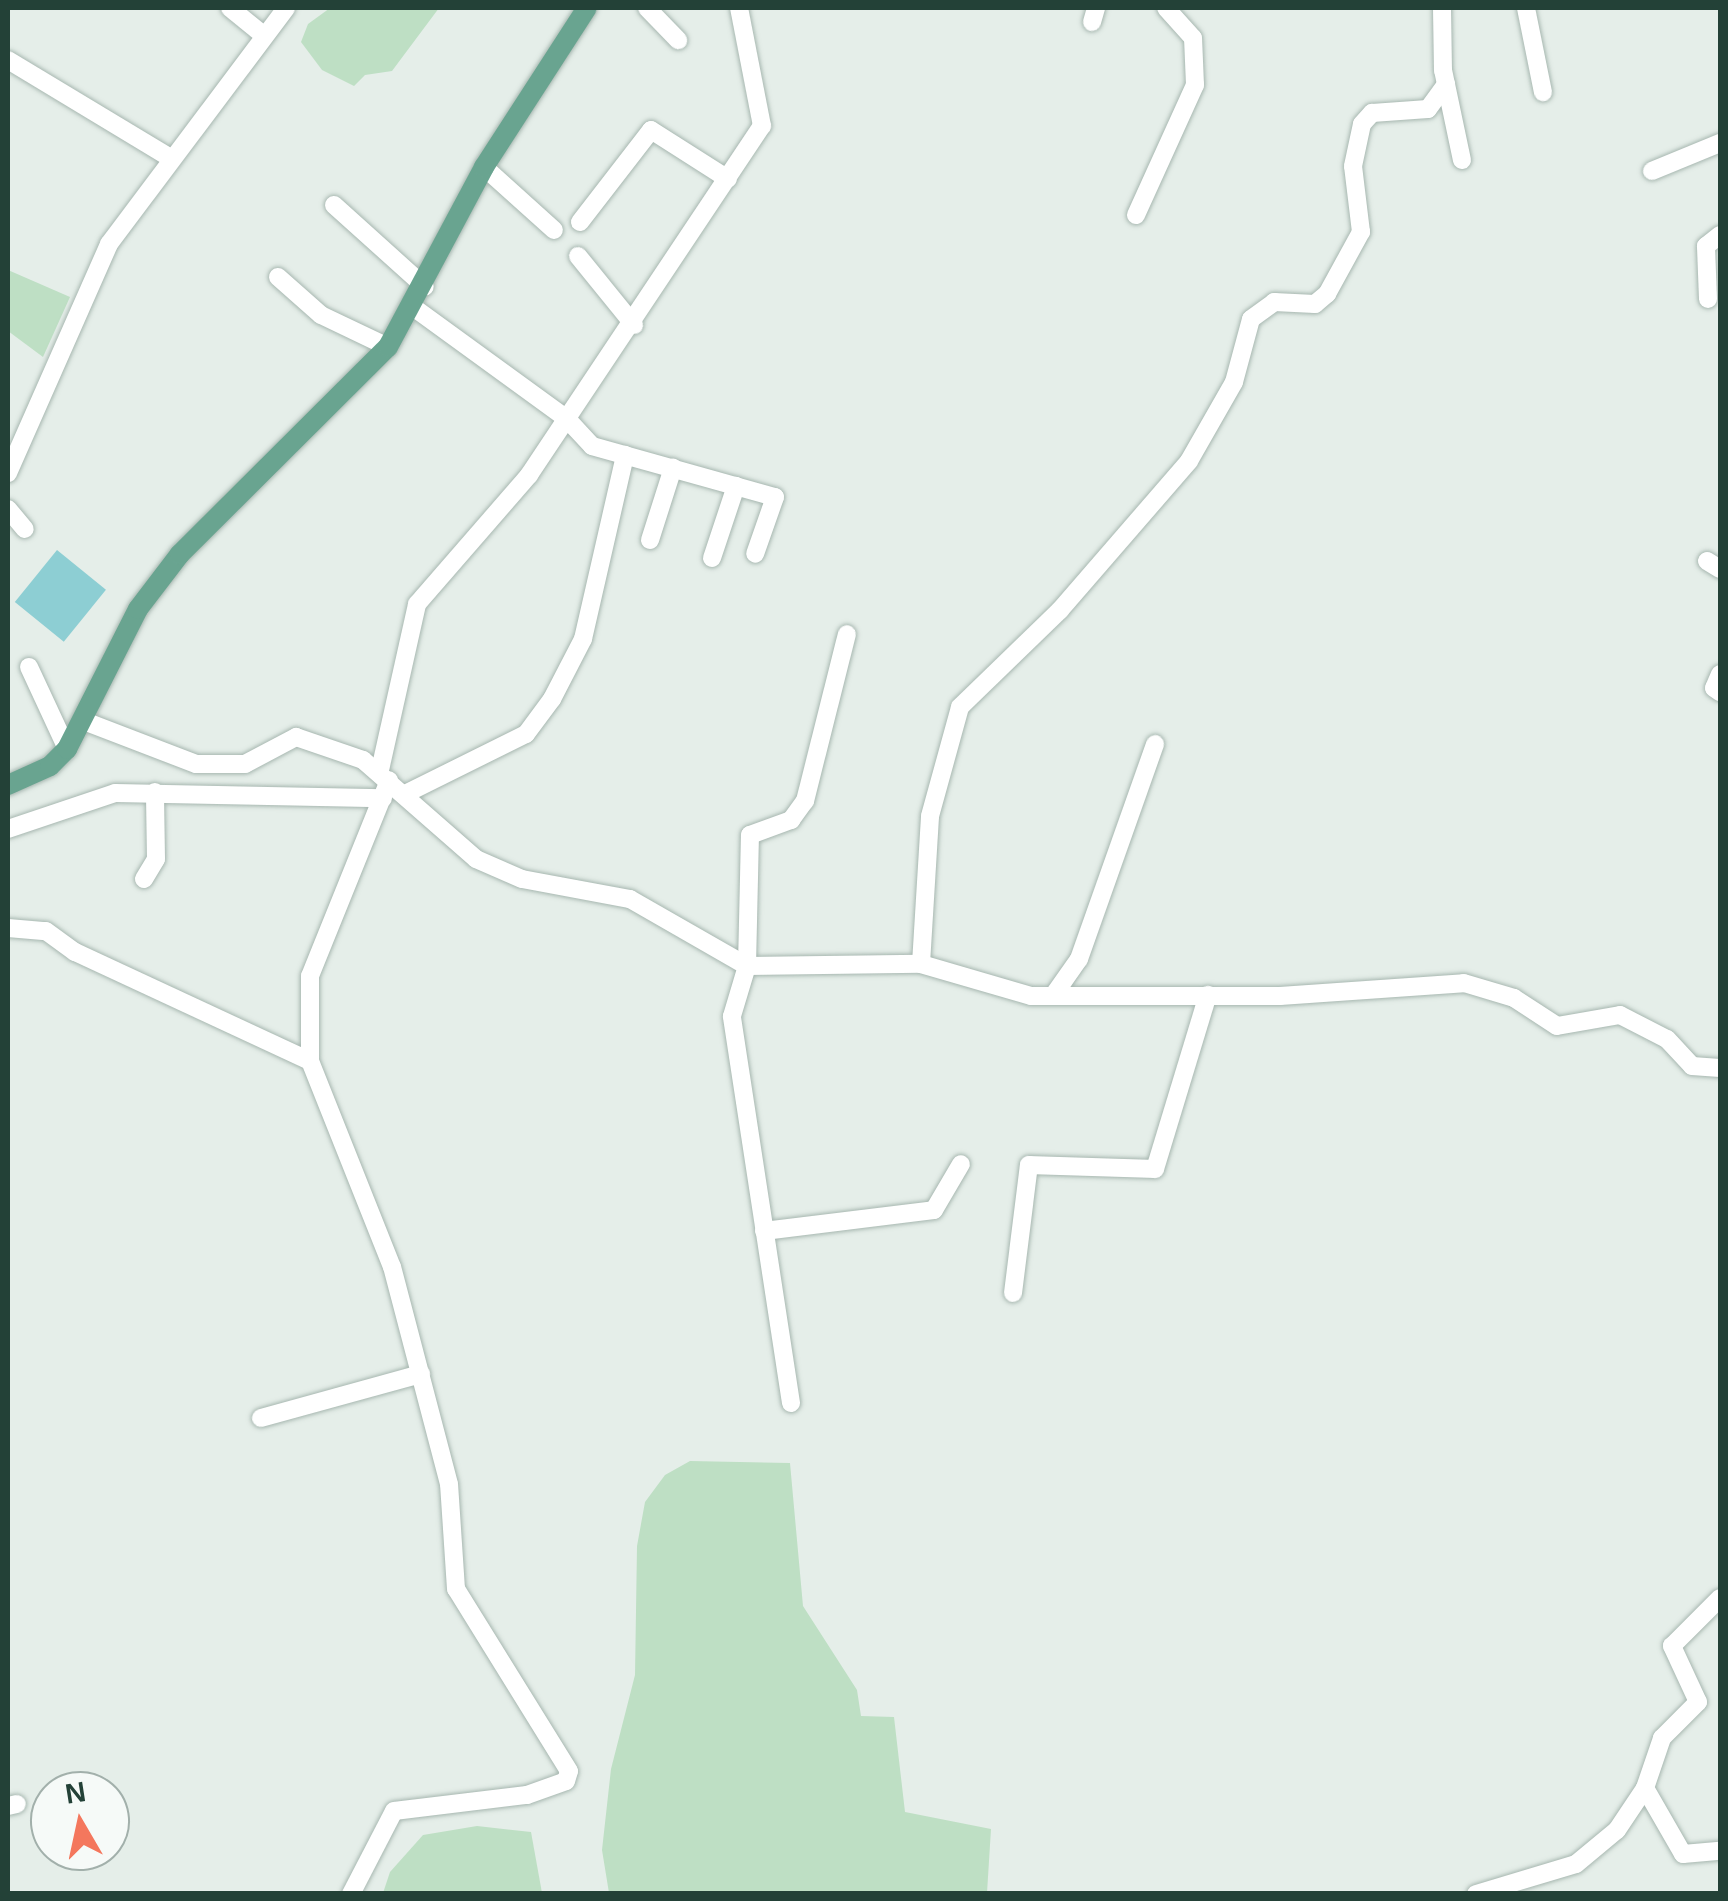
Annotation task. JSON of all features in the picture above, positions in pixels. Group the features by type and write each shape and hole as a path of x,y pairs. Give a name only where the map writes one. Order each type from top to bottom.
{"main road":[{"path":"8,785 50,766 67,749 138,608 180,554 388,347 425,287 484,168 587,8"}],"street":[{"path":"230,8 262,34"},
{"path":"8,472 48,392 70,319 169,157 286,8"},
{"path":"647,8 678,40"},
{"path":"351,1894 394,1811 527,1795 566,1781 569,1772 456,1590 450,1484 392,1267 310,1061 310,976 384,783 417,604 567,419 634,325 762,126 739,8"},
{"path":"1136,215 1195,85 1193,38 1166,8"},
{"path":"1442,8 1446,84 1462,160"},
{"path":"1526,8 1544,92"},
{"path":"8,60 169,157"},
{"path":"921,964 930,816 960,707 1060,610 1189,461 1234,382 1252,320 1274,302 1316,304 1328,294 1362,232 1353,166 1362,124 1372,112 1428,110 1446,84"},
{"path":"580,222 651,130 728,179"},
{"path":"1652,171 1720,143"},
{"path":"484,168 554,230"},
{"path":"334,204 425,287"},
{"path":"1708,299 1706,246 1720,234"},
{"path":"578,256 634,325"},
{"path":"278,277 321,315 388,347"},
{"path":"413,307 567,419 592,446 775,496 755,554"},
{"path":"405,794 526,734 552,698 583,639 625,455"},
{"path":"650,540 673,468"},
{"path":"712,558 736,486"},
{"path":"8,509 25,528"},
{"path":"791,1403 732,1016 747,966 750,836 791,820 806,801 847,634"},
{"path":"28,668 67,749"},
{"path":"1720,674 1714,688 1720,692"},
{"path":"84,721 196,764 245,764 296,736 405,794 476,859 522,879 630,899 747,966 921,964 1053,996 1208,995 1464,983 1514,998 1557,1026 1620,1015 1667,1040 1692,1066 1720,1068"},
{"path":"1053,996 1079,959 1156,744"},
{"path":"8,829 115,793 384,783"},
{"path":"144,879 156,859 155,792"},
{"path":"8,928 46,930 75,952 310,1061"},
{"path":"1013,1293 1028,1165 1155,1169 1208,995"},
{"path":"764,1231 934,1210 961,1164"},
{"path":"261,1418 421,1374"},
{"path":"1476,1894 1576,1864 1618,1830 1646,1788 1662,1738 1698,1702 1672,1646 1720,1598"},
{"path":"1646,1788 1683,1854 1720,1851"}],"green space":[{"path":"330,8 439,8 392,71 365,75 354,86 322,70 301,42 308,24"},
{"path":"8,270 70,297 43,357 8,331"},
{"path":"690,1461 790,1463 803,1606 857,1690 861,1716 894,1717 905,1812 991,1829 987,1893 609,1893 602,1850 611,1769 635,1675 637,1546 645,1502 665,1475"},
{"path":"477,1826 531,1832 542,1893 383,1893 390,1872 423,1835"}],"water":[{"path":"57,550 106,590 64,642 15,602"}]}
